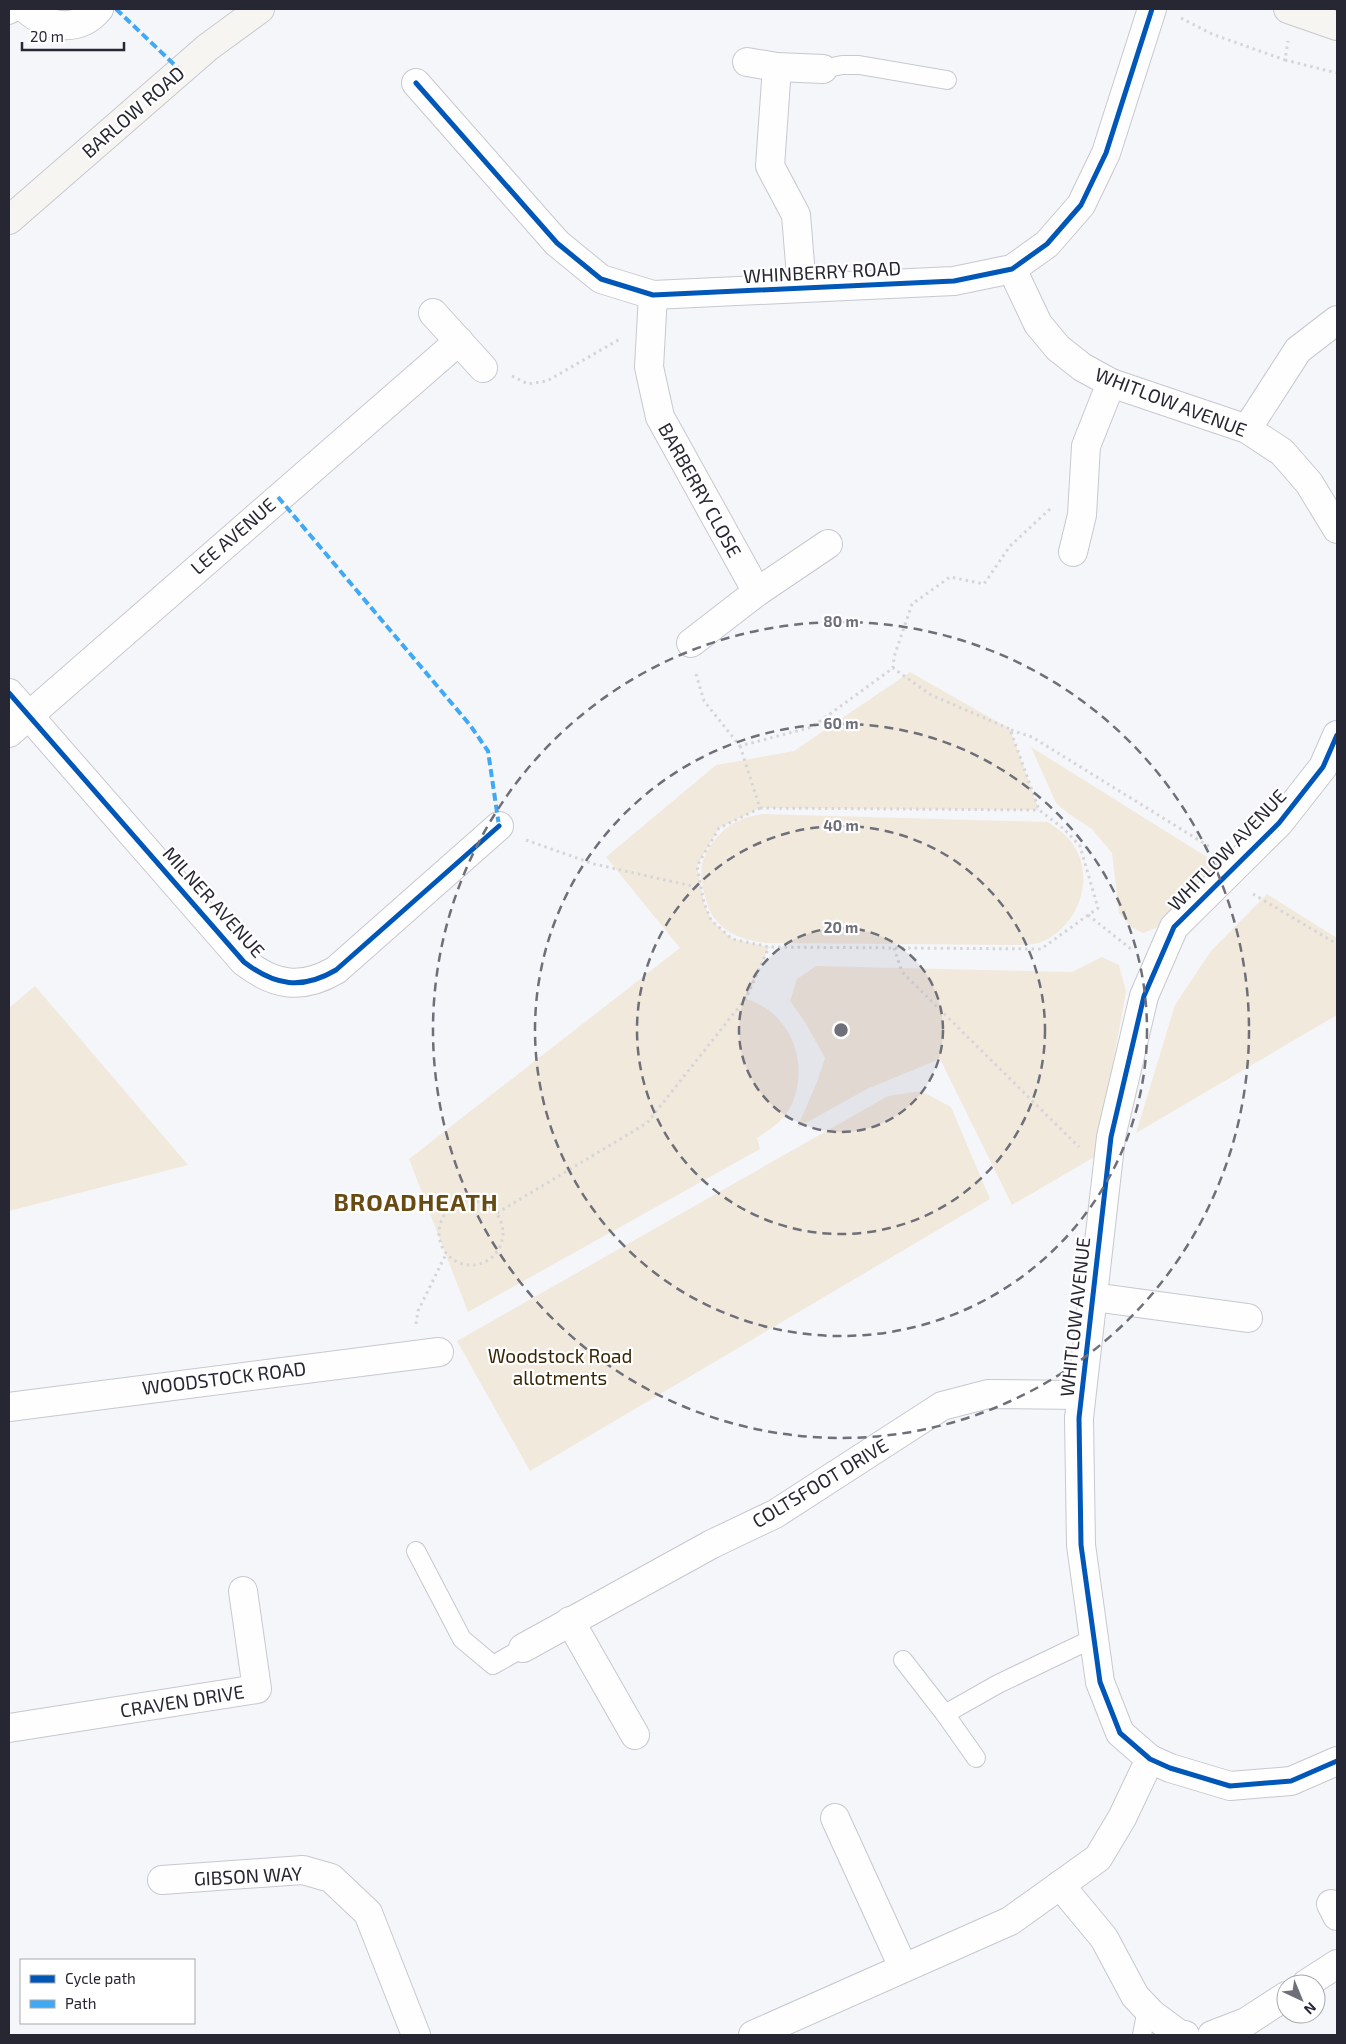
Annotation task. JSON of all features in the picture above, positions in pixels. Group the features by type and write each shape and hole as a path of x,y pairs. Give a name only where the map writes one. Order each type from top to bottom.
{"street":[{"path":"26,9 37,18 52,25 69,25 85,20 99,9"},
{"name":"BARLOW ROAD","path":"9,220 208,47 260,9"},
{"name":"WHINBERRY ROAD","path":"416,83 557,243 601,279 653,307 802,288 954,281 1012,270 1048,244 1080,205 1106,153 1152,9"},
{"path":"1291,10 1337,26"},
{"path":"747,62 777,67 823,69"},
{"path":"777,67 770,166 796,215 802,288"},
{"name":"WHITLOW AVENUE","path":"1012,270 1038,324 1058,348 1082,367 1111,383 1247,429 1282,452 1309,483 1337,529"},
{"name":"BARBERRY CLOSE","path":"653,307 649,367 660,417 756,592"},
{"path":"433,313 483,368"},
{"path":"1247,429 1298,350 1337,320"},
{"name":"LEE AVENUE","path":"19,724 459,342"},
{"path":"1073,552 1082,515 1086,446 1111,383"},
{"path":"691,643 756,592 828,544"},
{"name":"MILNER AVENUE","path":"9,693 19,724 244,962 257,972 272,979 288,983 314,981 336,970 499,826"},
{"name":"WHITLOW AVENUE","path":"1337,735 1323,766 1280,823 1174,927 1144,996 1111,1137 1079,1418 1081,1545 1100,1682 1120,1732 1150,1759 1170,1768 1230,1786 1291,1780 1337,1760"},
{"path":"1093,1297 1248,1318"},
{"name":"WOODSTOCK ROAD","path":"9,1407 411,1354 439,1352"},
{"name":"COLTSFOOT DRIVE","path":"523,1648 712,1544 775,1514 942,1406 988,1394 1082,1395"},
{"name":"CRAVEN DRIVE","path":"9,1728 257,1689 243,1591"},
{"path":"570,1621 635,1735"},
{"path":"753,2035 1010,1921 1098,1858 1122,1818 1150,1759"},
{"path":"835,1818 903,1967"},
{"name":"GIBSON WAY","path":"162,1880 303,1870 332,1878 368,1913 416,2035"},
{"path":"1060,1885 1104,1938 1135,1996 1147,2009 1179,2034 1185,2035"},
{"path":"1322,1974 1337,1964"},
{"path":"1212,2035 1246,2022 1276,2002"}],"lane":[{"path":"9,15 21,9"},
{"path":"823,69 842,65 859,65 947,80"},
{"path":"416,1551 462,1639 493,1665 523,1648"},
{"path":"945,1714 998,1684 1094,1638"},
{"path":"903,1660 976,1758"},
{"path":"1142,2035 1147,2009"}],"path":[{"path":"1285,60 1291,10"},
{"path":"1179,17 1212,34 1285,60 1337,73"},
{"path":"483,368 512,376 528,384 547,381 653,307"},
{"path":"740,746 812,727 893,668 894,657 912,604 950,577 984,584 1010,546 1048,510 1082,502"},
{"path":"691,643 693,666 704,700 740,746 760,808"},
{"path":"893,668 931,695 1032,737 1337,944"},
{"path":"1010,729 1039,810 1064,829 1080,846 1098,908 1041,949 769,947 732,939 712,920 704,903 697,866 719,828 760,808 1039,810"},
{"path":"499,826 533,843 594,864 701,888"},
{"path":"1088,915 1156,969"},
{"path":"497,1213 647,1123 746,998 769,947"},
{"path":"894,948 902,972 1106,1174"},
{"path":"470,1200 490,1206 497,1213 503,1223 504,1234 499,1250 487,1262 477,1265 465,1265 455,1261 446,1254 441,1245 439,1235 440,1224 444,1215 451,1207 460,1202 470,1200"},
{"path":"411,1354 418,1311 446,1254"}],"green space":[{"path":"910,672 1010,729 1039,810 760,808 719,828 697,866 704,903 711,920 732,939 769,947 746,999 761,1005 774,1015 785,1027 792,1040 797,1055 799,1071 797,1088 789,1110 777,1124 757,1138 760,1149 468,1312 409,1159 680,948 606,857 716,765 794,751"},
{"path":"1031,747 1218,864 1158,927 1143,933 1131,927 1119,913 1112,853 1092,829 1056,803"},
{"path":"763,814 1048,822 1069,839 1078,853 1082,867 1083,882 1080,897 1075,911 1066,924 1055,934 1033,944 766,943 752,941 731,933 715,919 706,900 701,870 708,849 724,830 738,821"},
{"path":"1267,894 1337,938 1337,1015 1136,1133 1175,1005 1211,951"},
{"path":"1102,957 1119,965 1126,992 1096,1156 1012,1205 940,1059 867,1089 797,1128 825,1058 805,1022 790,1001 797,979 816,966 1072,972"},
{"path":"35,986 188,1165 9,1211 9,1008"},
{"name":"Woodstock Road allotments","path":"921,1091 951,1107 990,1199 530,1471 457,1341 888,1096"}],"marked path":[{"path":"116,9 181,71"},
{"path":"278,497 470,725 488,751 499,826"}],"cycle path":[{"path":"416,83 557,243 601,279 653,295 954,281 1012,269 1047,244 1081,205 1106,153 1152,9"},
{"path":"9,693 244,962 255,970 278,980 300,983 312,981 336,970 499,826"},
{"path":"1337,735 1323,767 1279,823 1174,927 1144,996 1111,1137 1079,1418 1081,1545 1100,1682 1120,1733 1150,1759 1170,1768 1230,1786 1291,1781 1337,1761"}],"district":[{"name":"BROADHEATH","path":"416,1203"}]}
